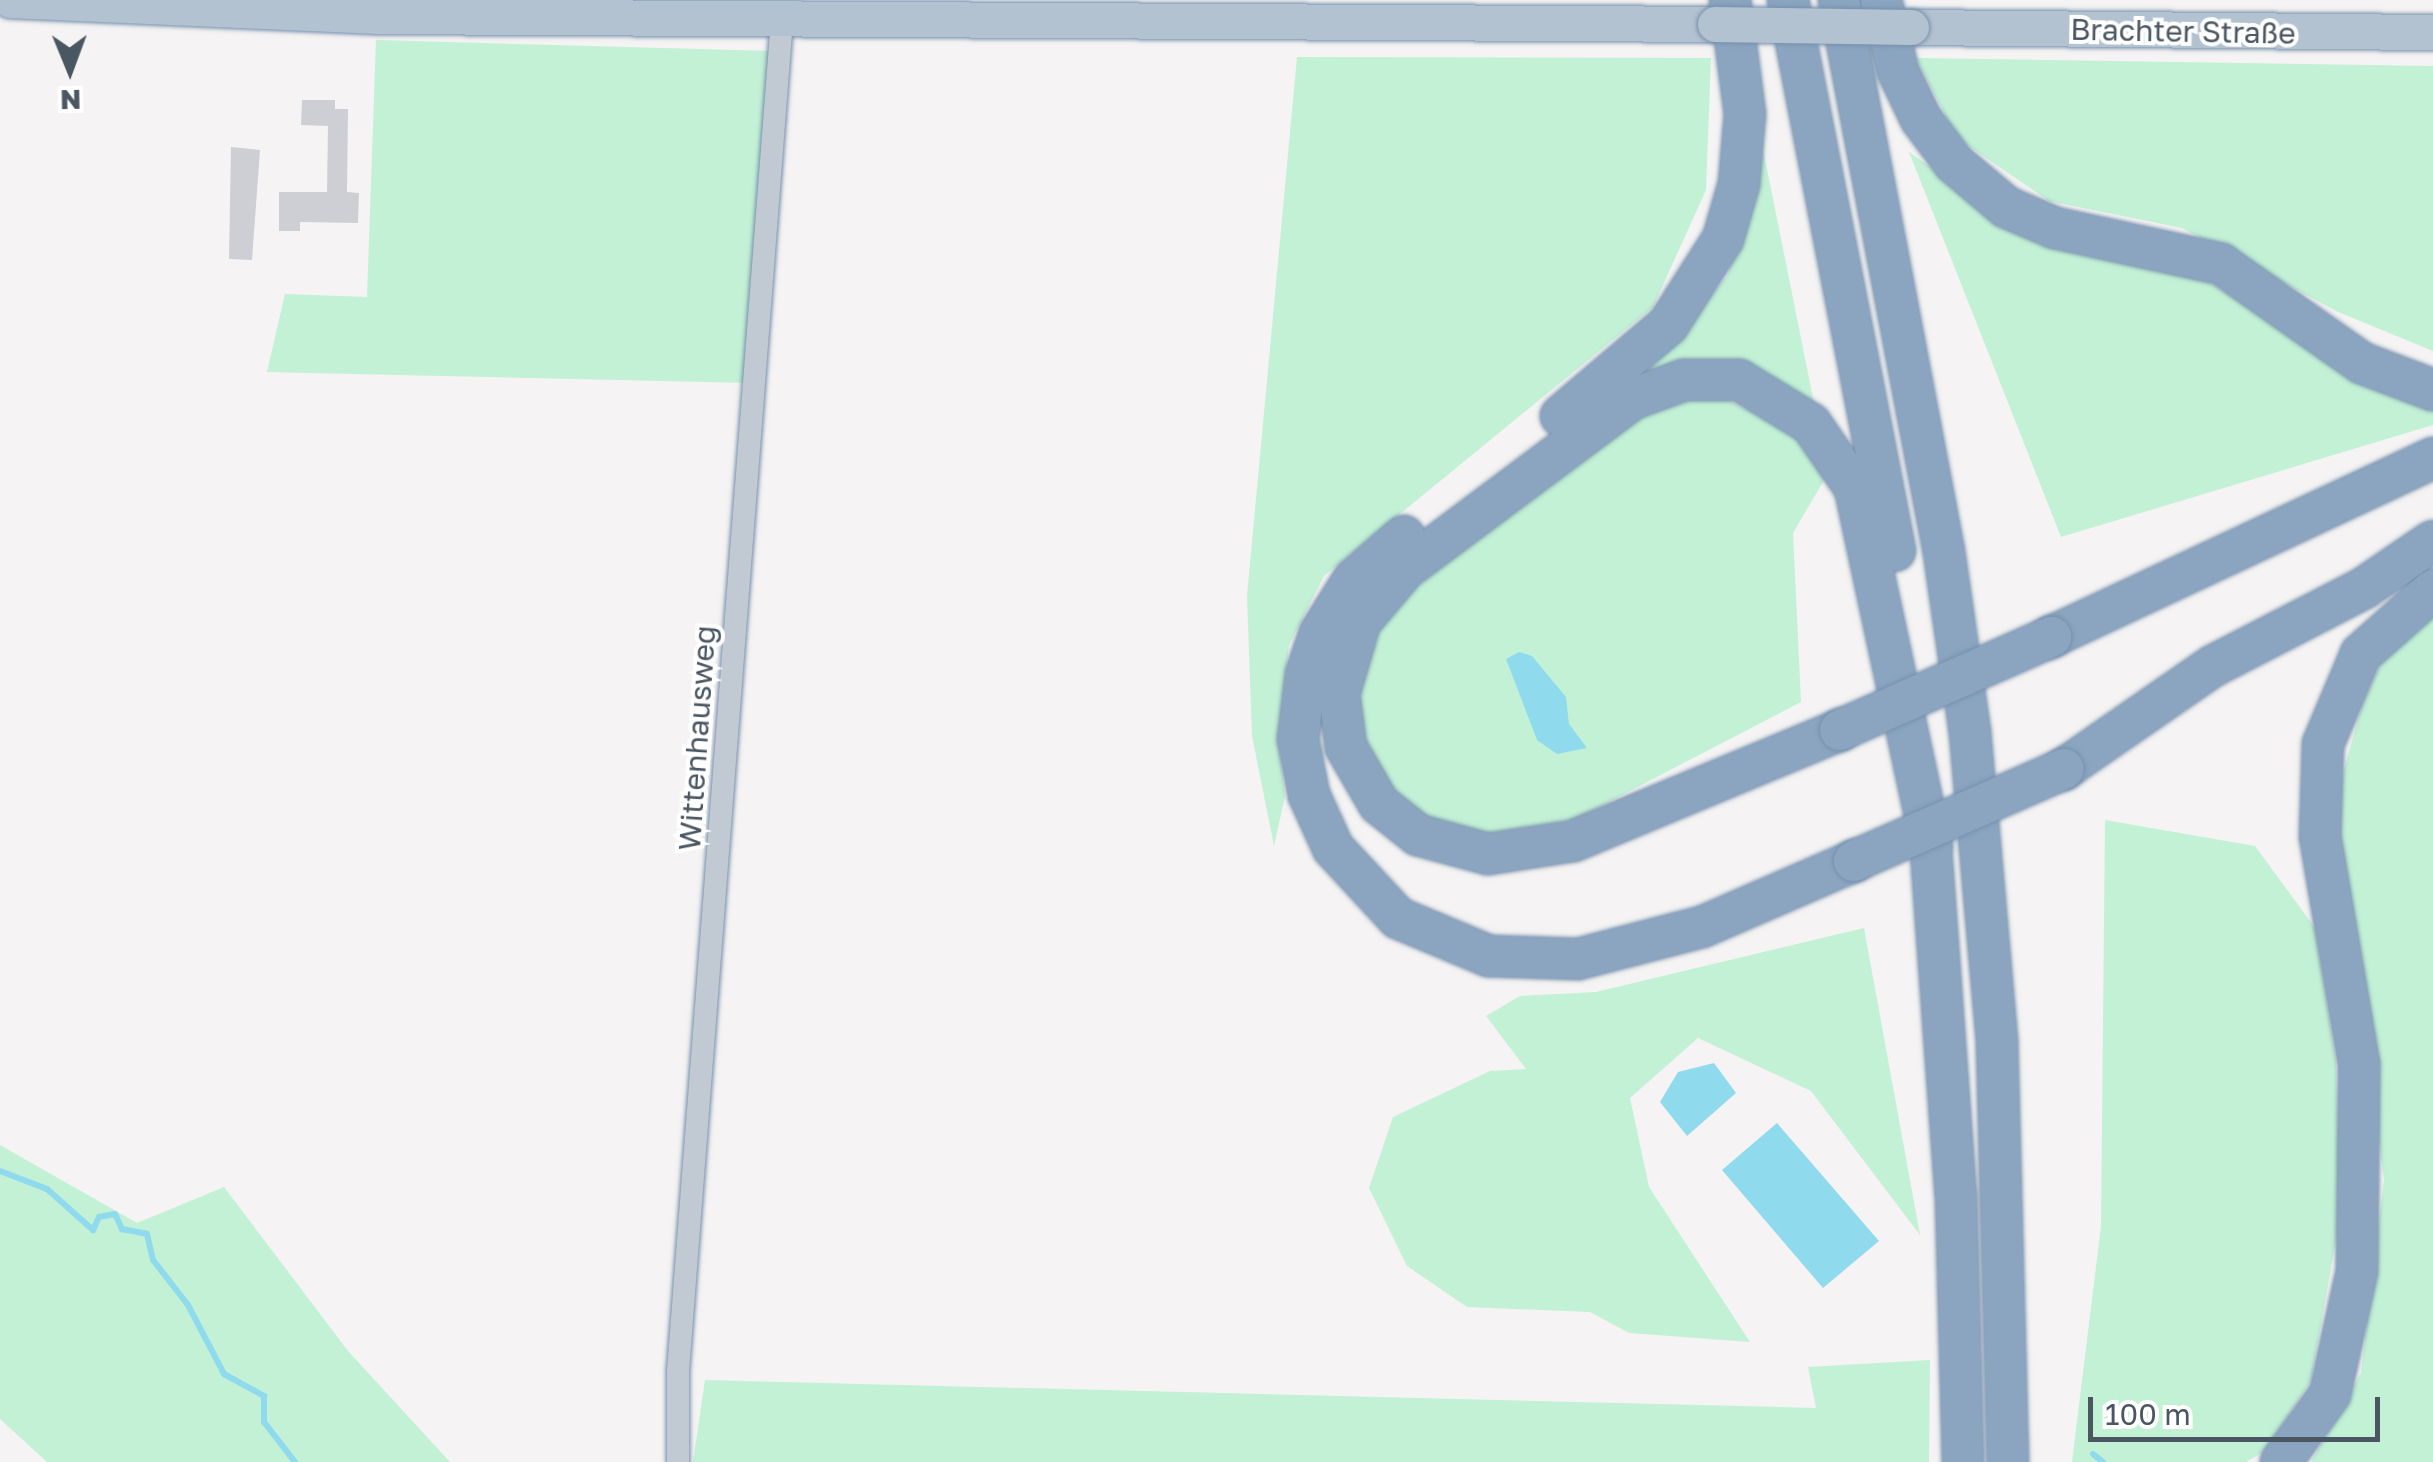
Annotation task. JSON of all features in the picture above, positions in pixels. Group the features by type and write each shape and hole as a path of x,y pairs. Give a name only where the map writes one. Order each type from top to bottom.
{"highway":[{"path":"1788,0 1896,558 1932,847 1958,1235 1963,1462"},
{"path":"1839,0 1944,552 1970,732 1997,1042 2008,1462"},
{"path":"1880,0 1898,71 1922,119 1954,164 1992,197 2055,228 2221,264 2362,363 2433,390"},
{"path":"1722,12 1744,154 1734,207 1708,269 1668,326 1613,377 1354,579 1312,652 1299,715 1302,766 1332,848 1378,902 1448,944 1489,956 1578,959 1653,944 1854,862 2064,769 2122,749 2182,705 2428,556"},
{"path":"1932,847 1855,488 1811,424 1739,380 1684,380 1632,400 1405,569 1360,622 1339,694 1346,747 1379,804 1418,835 1488,854 1572,841 1840,730 2051,637 2433,458"},
{"path":"2281,1462 2319,1414 2340,1368 2362,1187 2360,1064 2320,838 2323,744 2361,654 2433,590"}],"main road":[{"path":"10,0 239,13 782,18 1722,12"},
{"name":"Brachter Straße","path":"1722,12 1922,27 2433,32"}],"street":[{"name":"Wittenhausweg","path":"678,1462 678,1371 782,18"}],"green space":[{"path":"376,40 772,51 750,383 267,372 285,294 367,297"},
{"path":"1297,57 1711,58 1706,190 1653,307 1324,576 1289,645 1278,738 1285,796 1274,846 1252,736 1247,596"},
{"path":"1916,58 2433,66 2433,351 2338,312 2182,228 2049,201 1957,138"},
{"path":"1762,144 1816,413 1642,378 1728,275"},
{"path":"1909,152 2040,244 2179,264 2298,337 2433,403 2433,425 2061,537"},
{"path":"1711,392 1802,436 1830,470 1793,533 1801,702 1576,819 1486,834 1426,824 1381,786 1361,751 1355,706 1383,613 1611,430 1664,400"},
{"path":"2433,611 2433,1462 2311,1462 2361,1373 2384,1180 2335,802 2362,705 2387,650"},
{"path":"2105,820 2255,846 2315,928 2336,1062 2340,1217 2311,1381 2265,1451 2246,1462 2072,1462 2101,1226"},
{"path":"1864,928 1920,1235 1811,1091 1698,1038 1630,1098 1649,1187 1750,1342 1629,1333 1590,1312 1467,1307 1407,1266 1369,1188 1393,1117 1490,1071 1526,1069 1486,1016 1520,996 1596,992"},
{"path":"0,1145 137,1223 224,1187 348,1351 450,1462 47,1462 0,1419"},
{"path":"1930,1360 1929,1462 693,1462 705,1380 1816,1408 1808,1367"}],"water":[{"path":"1519,652 1532,656 1566,697 1569,724 1587,748 1557,754 1537,740 1506,659"},
{"path":"1714,1063 1736,1093 1687,1136 1660,1102 1678,1072"},
{"path":"1777,1123 1879,1241 1823,1288 1722,1170"}],"building":[{"path":"302,100 335,100 335,109 348,109 347,192 359,193 358,223 300,222 300,231 279,231 279,192 327,192 328,126 301,125"},
{"path":"231,147 260,150 252,260 229,259"}],"waterway":[{"path":"0,1171 47,1189 93,1230 99,1217 115,1214 122,1229 147,1234 153,1260 188,1305 224,1374 264,1396 264,1422 295,1462"},
{"path":"2093,1454 2103,1462"}]}
